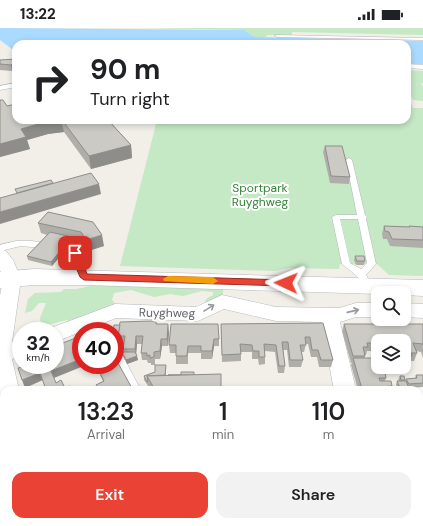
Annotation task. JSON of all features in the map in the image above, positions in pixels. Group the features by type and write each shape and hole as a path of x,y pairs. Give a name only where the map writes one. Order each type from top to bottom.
{"street":[{"path":"0,255 7,264 4,281 0,355 7,386"},
{"path":"4,281 84,277 363,280 423,288"},
{"name":"Ruyghweg","path":"64,332 106,320 198,314 217,303 222,302 273,314 342,315 356,310 371,310"},
{"path":"411,310 423,311"},
{"path":"329,315 344,386"},
{"path":"0,355 12,350"}],"lane":[{"path":"277,36 423,39"},
{"path":"411,66 423,67"},
{"path":"0,88 12,86"},
{"path":"349,160 363,217 372,264 363,280 346,264 336,217 363,217"},
{"path":"0,248 8,245 31,243 42,245"},
{"path":"65,250 75,253 84,277"},
{"path":"124,369 133,386"}],"green space":[{"path":"146,28 423,28 423,35 292,32 292,35 267,35 266,37 255,37 244,30"},
{"path":"411,70 423,71 423,83 421,83 423,87 423,101 413,100 411,96"},
{"name":"Sportpark Ruyghweg","path":"411,103 413,108 423,108 423,276 389,275 377,264 340,264 339,269 289,268 275,271 120,266 156,124 411,124"},
{"path":"95,285 223,289 223,298 204,305 206,299 213,295 213,292 202,291 183,296 170,294 154,297 131,290 114,293 112,300 118,306 70,323 67,320 59,322 41,322 40,318 46,303 39,303 32,311 25,313 28,299 35,293 61,292 64,289 76,289"}],"water":[{"path":"0,28 244,30 255,37 381,40 12,40 12,49 0,40"},
{"path":"411,41 423,41 423,64 411,64"}],"building":[{"path":"12,59 12,64 0,64 0,60"},
{"path":"0,100 3,100 7,106 12,105 12,124 38,124 21,129 26,137 0,144"},
{"path":"65,124 112,124 131,145 89,156"},
{"path":"325,146 342,146 350,177 331,176"},
{"path":"91,173 99,184 0,212 0,198"},
{"path":"51,180 53,183 17,193 15,189"},
{"path":"48,212 93,222 102,235 86,240 81,232 38,223"},
{"path":"384,226 423,227 423,240 392,239 389,232 385,231"},
{"path":"50,232 72,237 51,262 27,256"},
{"path":"355,256 364,256 365,261 357,261"},
{"path":"151,321 156,322 156,324 168,324 167,339 161,339 160,351 154,352 154,357 150,358 150,355 147,356 147,353 141,353 143,336 136,336 135,349 124,349 124,322 120,322"},
{"path":"323,323 333,360 321,360 318,350 312,350 310,337 305,337 306,345 300,345 303,360 290,360 288,342 282,342 285,366 279,366 276,345 264,344 265,357 259,357 259,351 253,351 252,345 240,344 241,354 222,355 221,324"},
{"path":"171,324 218,324 219,339 214,339 212,351 201,351 201,346 188,346 187,356 176,356 176,345 169,345"},
{"path":"344,324 411,326 411,324 423,324 423,344 413,343 417,353 411,353 411,334 371,334 371,343 367,343 368,347 363,347 365,356 353,356"},
{"path":"72,339 72,363 64,366 64,343"},
{"path":"124,352 135,352 137,356 126,360"},
{"path":"353,358 371,358 371,374 385,374 386,378 379,378 380,381 391,381 392,386 361,386"},
{"path":"155,365 166,365 165,375 147,376 147,382 144,376 155,372"},
{"path":"181,372 194,372 194,375 181,375"},
{"path":"20,374 37,374 22,380"},
{"path":"40,374 52,374 56,383 61,380 64,386 45,386"},
{"path":"100,374 124,374 131,386 96,385 104,381"},
{"path":"221,374 221,386 153,386 147,376"},
{"path":"416,375 423,375 423,383 409,384 406,379 417,378"},
{"path":"400,376 404,376 405,380 401,380"},
{"path":"397,381 406,381 408,386 399,386"}],"slow traffic":[{"path":"168,279 213,281"}],"route":[{"path":"75,253 84,277 286,283"}]}
